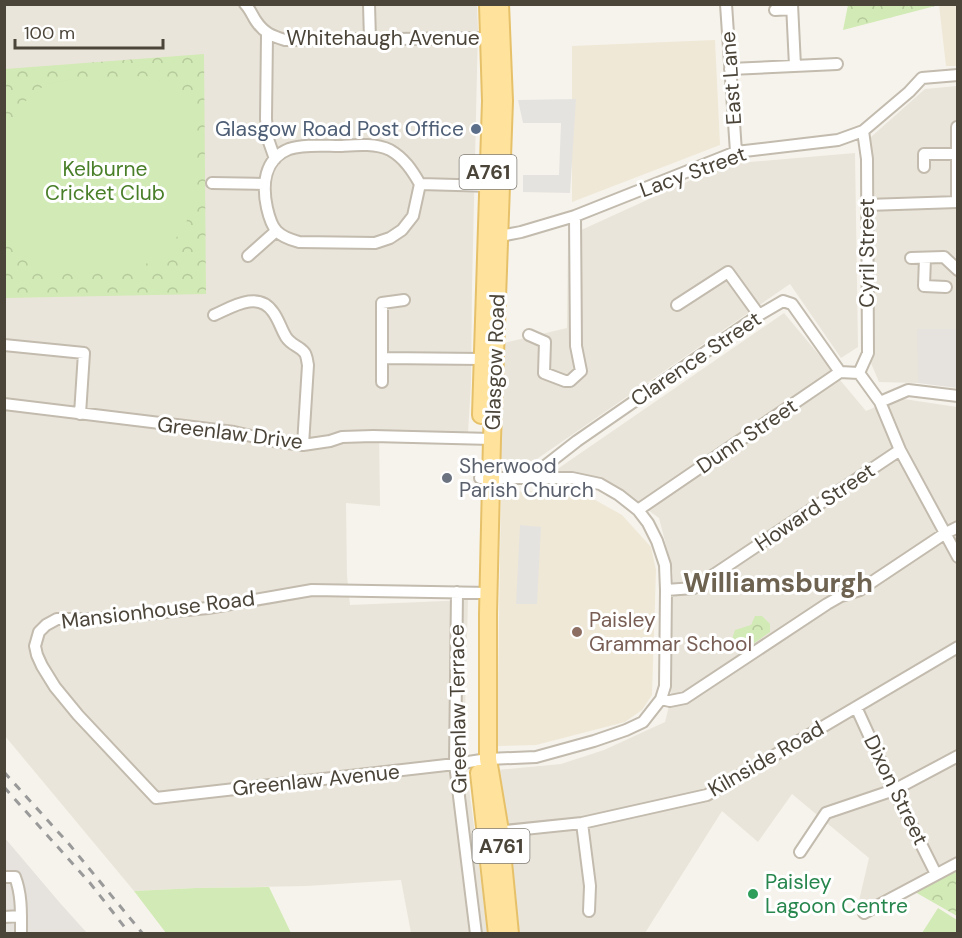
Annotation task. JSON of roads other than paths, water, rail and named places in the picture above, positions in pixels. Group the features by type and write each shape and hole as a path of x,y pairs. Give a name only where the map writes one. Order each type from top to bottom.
{"main road":[{"name":"Glasgow Road","path":"488,4 504,100 494,187 482,359 486,439 482,789 493,832 510,933"},
{"name":"Glasgow Road","path":"495,38 501,4"},
{"name":"Glasgow Road","path":"486,439 496,328 492,237"},
{"name":"Glasgow Road","path":"493,832 497,933"}],"street":[{"path":"369,4 370,40"},
{"name":"East Lane","path":"726,4 736,152"},
{"name":"Whitehaugh Avenue","path":"248,6 256,23 267,35 285,40 495,38"},
{"path":"775,10 792,7 795,66"},
{"path":"267,35 266,119 268,140 275,159"},
{"path":"730,69 837,64"},
{"name":"Lacy Street","path":"492,237 521,232 575,216 736,152 838,140 863,131 922,78 957,75"},
{"path":"867,205 957,202 957,127"},
{"name":"Cyril Street","path":"859,373 868,353 867,159 863,131"},
{"path":"368,145 388,149 407,163 420,184 413,216 402,230 390,238 375,243 299,242 287,239 275,232 269,216 264,184 268,170 275,159 289,149 307,146 368,145"},
{"path":"924,167 924,154 957,154"},
{"path":"212,183 264,184"},
{"path":"420,184 494,187"},
{"path":"529,335 545,342 544,373 570,381 581,371 576,346 575,216"},
{"path":"248,256 275,232"},
{"path":"911,258 944,257 957,270"},
{"path":"925,258 924,286 946,287"},
{"path":"677,305 728,272 759,315"},
{"path":"382,382 382,303 404,300"},
{"path":"214,315 246,301 265,304 272,310 287,340 303,350 308,365 303,445"},
{"name":"Clarence Street","path":"542,478 545,466 577,441 759,315 783,301 792,304 840,372"},
{"path":"4,345 84,353 80,414"},
{"name":"Glasgow Road","path":"382,358 482,359"},
{"path":"840,372 859,373 880,402 900,450 957,557"},
{"name":"Dunn Street","path":"638,510 840,372"},
{"path":"880,402 908,390 957,396"},
{"name":"Greenlaw Drive","path":"4,404 234,432 303,445 342,437 486,439"},
{"name":"Howard Street","path":"666,590 694,588 900,450"},
{"path":"486,478 572,478 600,484 638,510 657,541 665,565 665,686 661,699 670,701 685,698 827,604 841,596 860,590 957,527"},
{"name":"Mansionhouse Road","path":"156,798 78,715 55,687 39,660 35,646 39,632 46,625 57,619 94,619 208,608 312,590 485,592"},
{"name":"Greenlaw Terrace","path":"457,592 455,764 476,933"},
{"name":"Kilnside Road","path":"493,832 582,823 707,795 957,647"},
{"name":"Greenlaw Avenue","path":"156,798 482,760 536,757 594,741 644,722 661,699"},
{"name":"Dixon Street","path":"856,707 936,874"},
{"path":"800,852 826,813 894,790 957,756"},
{"path":"582,823 590,886 589,911"},
{"path":"864,913 957,863"},
{"path":"4,877 15,877 20,897 21,933"},
{"path":"4,917 21,916"}],"railway":[{"path":"4,772 69,844 143,934"},
{"path":"4,787 90,883 130,934"}],"place":[{"name":"Glasgow Road Post Office","path":"476,129"},
{"name":"Sherwood Parish Church","path":"447,478"},
{"name":"Paisley Grammar School","path":"577,632"},
{"name":"Paisley Lagoon Centre","path":"753,894"}],"district":[{"name":"Williamsburgh","path":"778,583"}],"park label":[{"name":"Kelburne Cricket Club","path":"105,181"}]}
